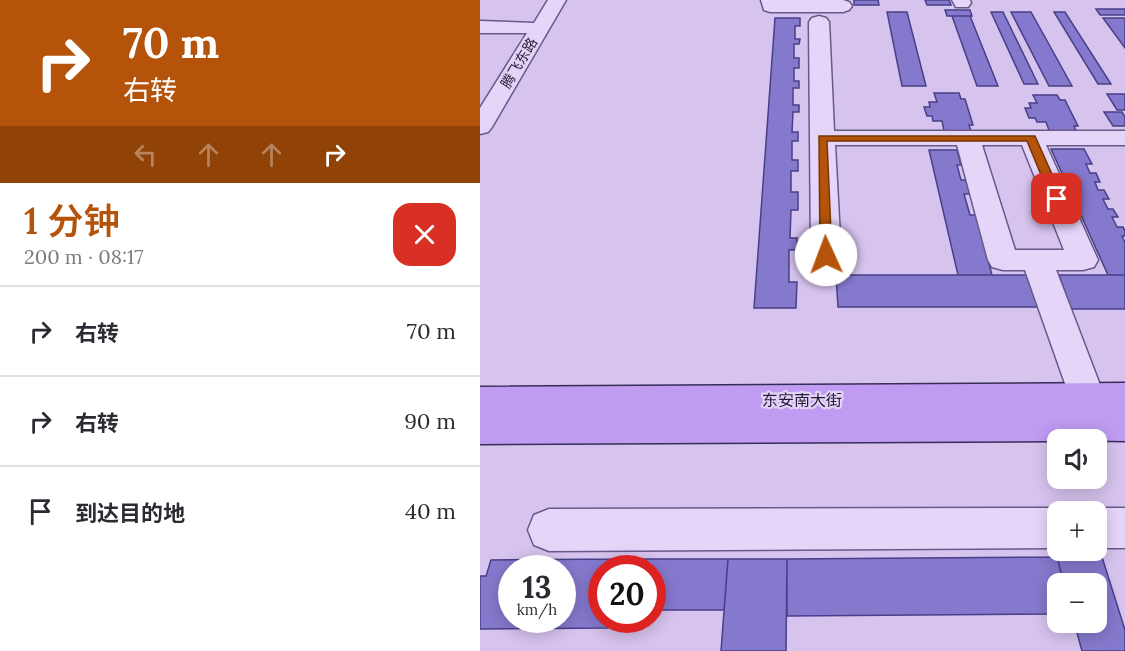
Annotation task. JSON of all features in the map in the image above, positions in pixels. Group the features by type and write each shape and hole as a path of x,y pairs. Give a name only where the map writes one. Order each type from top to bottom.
{"main road":[{"name":"东安南大街","path":"480,402 1125,398"},
{"name":"东安南大街","path":"480,429 1125,425"}],"street":[{"name":"腾飞东路","path":"480,100 544,0"},
{"name":"腾飞东路","path":"480,127 557,0"},
{"path":"770,0 770,6 843,6"},
{"path":"819,22 826,255"},
{"path":"480,27 524,31"},
{"path":"480,34 524,31"},
{"path":"822,138 1125,138"},
{"path":"967,138 1003,260 1083,260 1031,138"},
{"path":"1037,260 1086,398"},
{"path":"549,530 1047,528"},
{"path":"1107,528 1125,528"}],"building":[{"path":"854,0 878,0 879,5 854,5"},
{"path":"925,0 949,0 951,5 927,5"},
{"path":"1096,9 1125,9 1125,15 1100,15"},
{"path":"945,10 970,10 972,16 947,16"},
{"path":"887,12 907,12 926,86 902,86"},
{"path":"991,12 1003,12 1038,84 1024,84"},
{"path":"1011,12 1031,12 1072,86 1049,86"},
{"path":"1054,12 1065,12 1111,84 1098,84"},
{"path":"952,16 970,16 998,86 977,86"},
{"path":"775,18 800,18 800,26 795,26 795,39 800,39 799,44 794,44 794,58 799,58 799,68 794,68 794,81 799,81 799,88 793,88 793,105 799,105 799,112 793,112 792,132 798,132 798,141 792,141 792,160 798,160 798,171 791,171 791,192 798,192 798,210 791,210 790,238 797,238 797,250 789,250 789,282 797,282 796,308 754,308"},
{"path":"1103,18 1125,18 1125,48"},
{"path":"934,93 959,93 961,99 965,99 973,125 969,125 971,131 944,131 942,121 933,121 932,116 927,116 924,107 930,107 929,102 937,102"},
{"path":"1107,94 1125,94 1125,110 1117,110"},
{"path":"1033,95 1057,95 1060,100 1065,100 1078,126 1074,126 1077,133 1050,133 1046,122 1037,122 1035,118 1029,118 1025,108 1031,108 1029,103 1037,103"},
{"path":"1104,112 1122,112 1125,117 1125,126 1113,126"},
{"path":"1051,149 1084,149 1092,164 1086,164 1090,173 1096,173 1100,182 1095,182 1098,190 1104,190 1109,199 1103,199 1108,209 1113,209 1118,217 1112,217 1117,227 1123,227 1125,231 1125,236 1122,236 1125,243 1125,275 1108,275"},
{"path":"929,150 957,150 961,165 957,165 961,180 966,180 970,194 964,194 970,215 976,215 992,275 958,275"},
{"path":"836,275 1027,275 1038,307 838,307"},
{"path":"1059,275 1125,275 1125,309 1071,309"},
{"path":"1047,557 1047,561 1058,561 1061,573 1047,573 1047,614 787,616 787,559"},
{"path":"576,559 588,559 588,628 576,628"},
{"path":"666,559 728,559 724,610 666,610"},
{"path":"728,559 787,559 786,651 721,651"},
{"path":"491,560 498,560 498,629 480,629 480,576 486,576"},
{"path":"1058,561 1103,561 1125,630 1125,651 1082,651 1077,633 1107,633 1107,573 1061,573"}],"route":[{"path":"826,255 822,138 1031,138 1057,199"}]}
